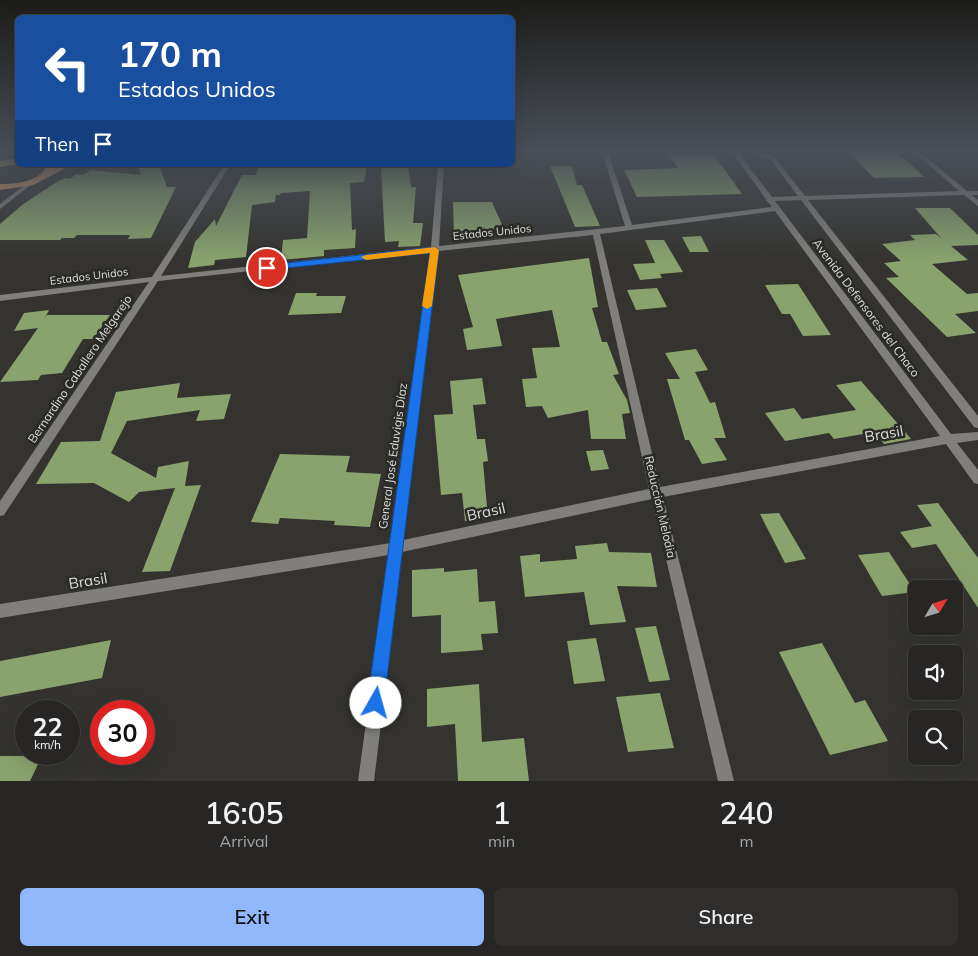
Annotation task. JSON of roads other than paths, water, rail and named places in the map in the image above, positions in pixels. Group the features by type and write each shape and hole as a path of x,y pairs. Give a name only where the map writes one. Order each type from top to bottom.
{"street":[{"path":"0,207 25,188"},
{"name":"Bernardino Caballero Melgarejo","path":"0,511 155,279 212,188"},
{"name":"General José Eduvigis Díaz","path":"366,781 435,250 439,188"},
{"path":"617,188 629,226"},
{"name":"Avenida Defensores del Chaco","path":"761,188 950,439 978,479"},
{"path":"795,188 978,424"},
{"path":"961,188 978,204"},
{"path":"768,199 978,193"},
{"name":"Estados Unidos","path":"0,298 155,279 596,232 629,226 776,209"},
{"name":"Reducción Melodia","path":"596,232 656,493 726,781"},
{"name":"Brasil","path":"0,611 395,548 656,493 950,439 978,436"}]}
